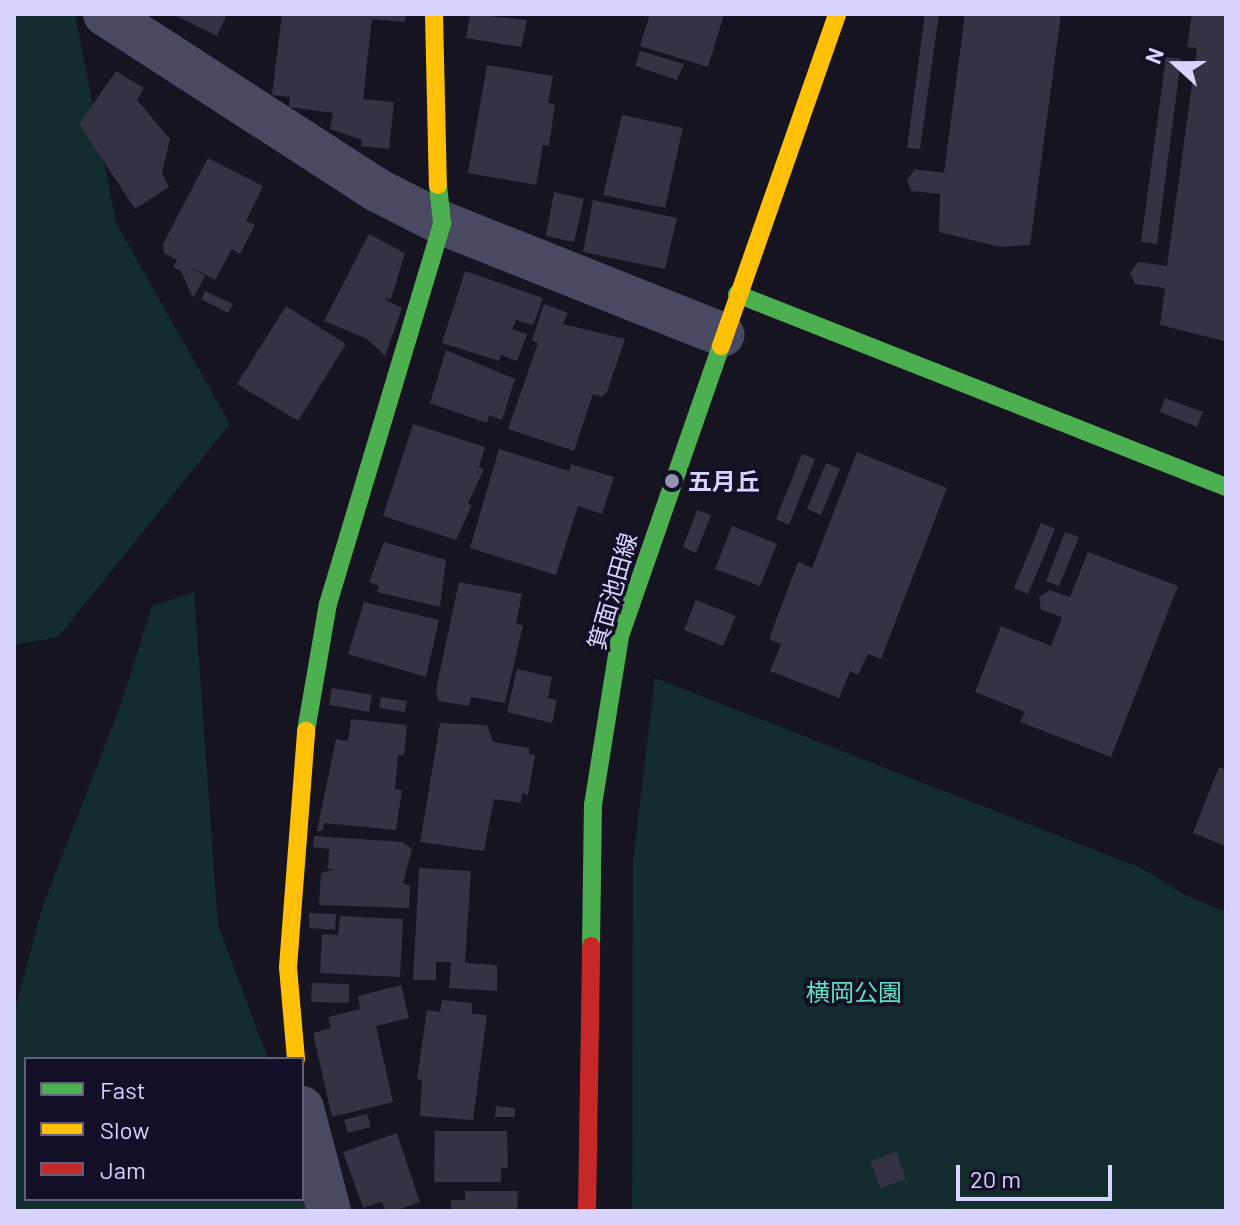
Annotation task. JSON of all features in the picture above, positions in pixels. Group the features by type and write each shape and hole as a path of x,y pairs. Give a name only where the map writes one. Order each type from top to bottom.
{"street":[{"path":"105,14 377,190 442,223 723,335"},
{"path":"296,1057 288,967 304,741 320,650 361,483 442,223 435,161 434,14"},
{"name":"箕面池田線","path":"587,1211 593,805 620,636 837,14"},
{"path":"737,294 1226,487"},
{"path":"304,1116 329,1211"}],"green space":[{"path":"14,14 75,14 116,223 230,424 58,637 14,645"},
{"path":"194,592 218,925 267,1057 24,1057 24,1201 304,1200 307,1211 14,1211 14,1014 42,908 121,704 152,606"},
{"name":"横岡公園","path":"655,678 1141,868 1187,896 1226,912 1226,1211 632,1211 633,861"}],"building":[{"path":"172,14 227,14 217,36"},
{"path":"282,14 406,14 405,22 372,19 363,99 394,102 389,149 361,146 362,140 330,129 333,113 289,107 290,97 272,95"},
{"path":"470,14 527,20 521,47 466,38"},
{"path":"650,14 724,14 708,67 640,46"},
{"path":"925,14 939,14 920,149 907,148"},
{"path":"965,14 1061,14 1030,245 1000,247 939,232 940,194 911,191 907,180 915,169 944,173"},
{"path":"1192,14 1226,14 1224,341 1160,325 1165,288 1135,284 1130,273 1138,262 1167,266 1197,48 1187,47"},
{"path":"640,51 684,64 677,80 635,66"},
{"path":"1166,57 1181,59 1157,244 1141,242"},
{"path":"487,65 553,76 548,103 555,104 549,146 543,145 536,185 468,173"},
{"path":"116,71 144,88 137,100 170,139 162,173 169,187 135,209 79,124"},
{"path":"622,115 683,128 665,208 603,195"},
{"path":"208,158 263,186 246,221 255,225 240,254 232,249 215,280 183,263 205,276 193,298 181,271 173,267 177,260 164,253 163,244"},
{"path":"554,192 584,199 574,242 546,236"},
{"path":"593,200 677,218 665,269 583,252"},
{"path":"369,234 405,253 391,299 383,298 402,308 385,356 367,339 324,321"},
{"path":"465,271 543,298 533,325 516,320 512,329 527,334 517,361 501,355 499,361 442,343"},
{"path":"205,291 233,304 228,313 201,299"},
{"path":"544,304 568,313 563,324 625,339 607,392 602,397 593,394 574,451 508,429 538,343 532,340"},
{"path":"286,306 346,344 298,421 237,384"},
{"path":"446,350 515,379 502,420 489,415 487,423 430,403"},
{"path":"1165,398 1203,412 1197,427 1160,412"},
{"path":"413,424 485,447 479,467 484,469 456,540 383,516"},
{"path":"499,449 569,471 571,464 614,477 602,514 578,506 556,575 470,548"},
{"path":"857,452 947,488 881,659 868,654 858,675 850,671 839,698 770,671 781,644 769,639 798,562 812,568"},
{"path":"802,454 815,459 789,525 776,519"},
{"path":"826,463 840,469 821,515 807,509"},
{"path":"697,510 711,515 696,553 683,547"},
{"path":"1041,523 1055,529 1028,594 1014,588"},
{"path":"732,526 777,544 760,586 715,569"},
{"path":"1065,532 1079,537 1059,586 1046,581"},
{"path":"384,542 446,560 440,607 377,592 379,586 369,582"},
{"path":"1088,552 1178,586 1111,757 1020,722 1025,712 975,692 1001,626 1051,646 1062,617 1041,610 1039,597 1050,590 1070,597"},
{"path":"459,582 522,594 516,624 523,625 505,703 471,697 469,706 438,701 436,689"},
{"path":"696,600 736,616 723,646 684,630"},
{"path":"364,602 439,620 426,677 348,654"},
{"path":"517,669 552,677 548,698 557,700 552,723 507,712"},
{"path":"332,688 372,695 369,712 329,705"},
{"path":"381,697 407,701 405,712 379,708"},
{"path":"351,719 407,725 404,755 398,755 395,789 402,790 396,830 324,823 323,831 317,831 336,739 348,741"},
{"path":"440,723 487,725 493,742 529,748 529,754 535,755 528,795 522,793 521,803 494,799 484,851 420,842"},
{"path":"1219,767 1226,770 1226,846 1193,833"},
{"path":"314,836 403,842 412,849 403,883 410,886 409,908 319,905 321,873 335,869 328,869 329,849 313,847"},
{"path":"419,868 471,871 465,963 497,965 497,991 449,988 451,962 436,962 436,980 413,980"},
{"path":"309,913 336,914 335,930 309,928"},
{"path":"340,916 403,919 400,977 320,973 322,934 338,935"},
{"path":"312,983 349,984 349,1003 311,1002"},
{"path":"401,985 409,1018 376,1026 393,1102 332,1117 313,1033 331,1028 328,1017 360,1009 358,996"},
{"path":"442,1000 472,1003 472,1014 487,1015 473,1120 420,1116 422,1080 417,1079 427,1010 440,1012"},
{"path":"496,1106 515,1108 515,1117 495,1117"},
{"path":"367,1114 371,1127 348,1133 344,1120"},
{"path":"435,1131 507,1131 508,1168 501,1168 501,1182 434,1182"},
{"path":"397,1133 420,1202 395,1211 386,1211 382,1202 363,1208 343,1152"},
{"path":"896,1152 906,1179 880,1188 871,1161"},
{"path":"465,1191 518,1191 517,1211 451,1211 451,1200 465,1200"}],"traffic: fast":[{"path":"306,731 328,604 442,223 438,185"},
{"path":"737,294 1226,487"},
{"path":"591,946 593,805 620,636 721,346"}],"traffic: slow":[{"path":"434,14 438,185"},
{"path":"721,346 837,14"},
{"path":"296,1057 288,967 306,731"}],"traffic: jam":[{"path":"587,1211 591,946"}],"place":[{"name":"五月丘","path":"672,481"}]}
